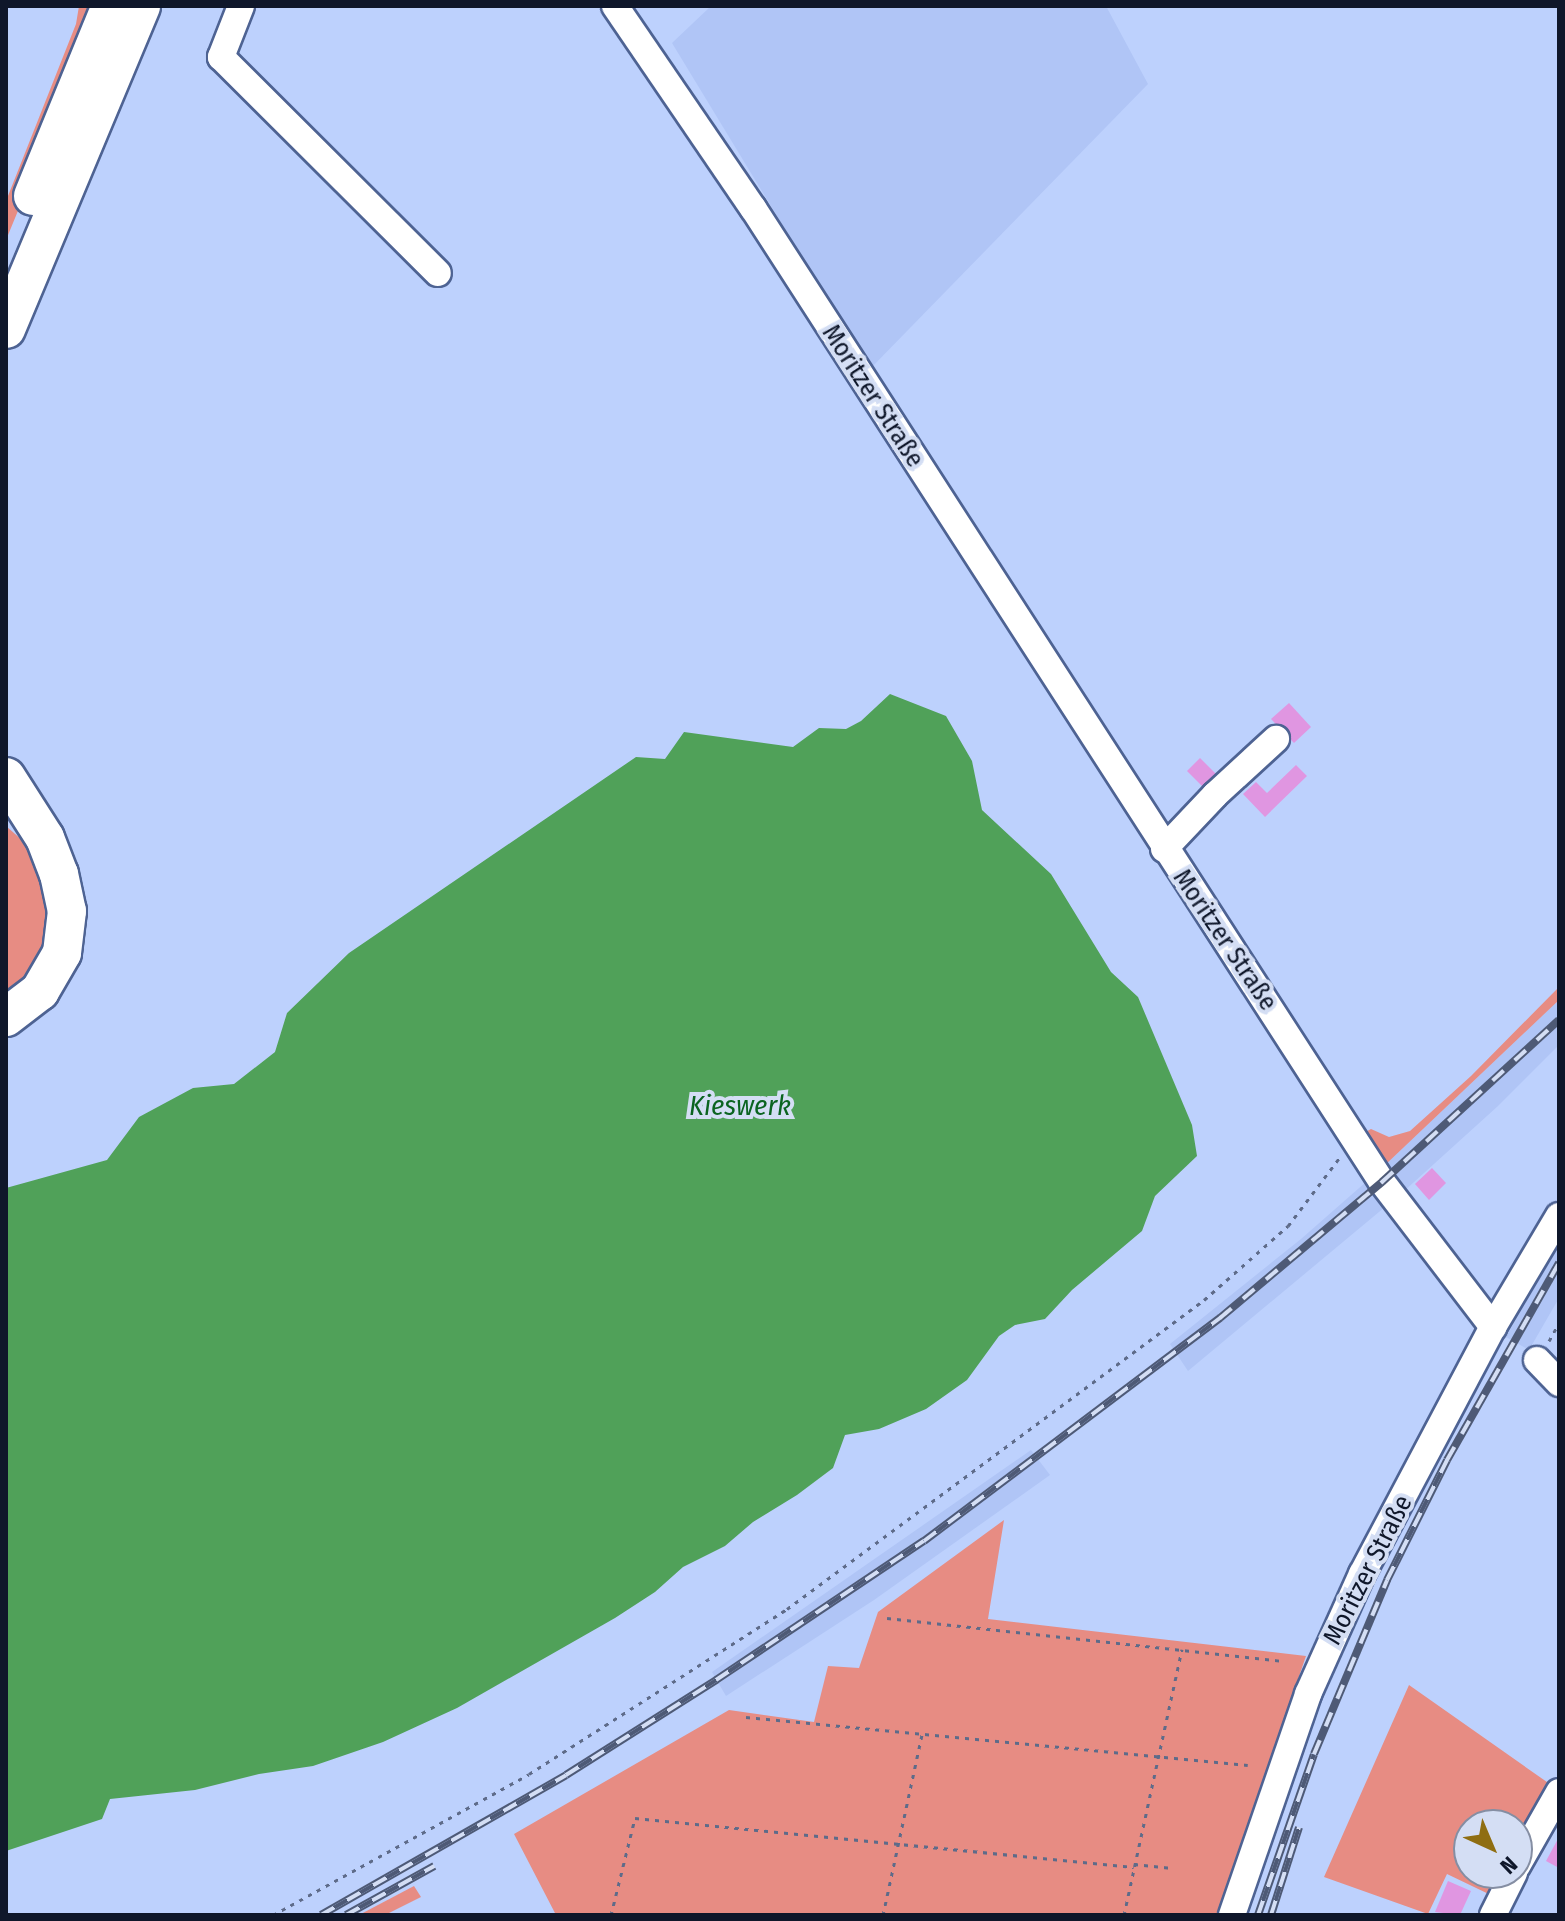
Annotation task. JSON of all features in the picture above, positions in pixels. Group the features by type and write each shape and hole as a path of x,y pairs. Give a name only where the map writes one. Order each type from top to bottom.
{"highway":[{"path":"6,263 111,6"},
{"path":"6,329 141,6"},
{"path":"6,777 45,838 67,911 62,953 40,991 6,1017"},
{"path":"6,818 54,863"}],"street":[{"path":"241,6 221,57 438,273"},
{"name":"Moritzer Straße","path":"615,6 753,208 1164,849 1382,1182 1493,1327 1362,1574 1331,1641 1268,1804 1232,1915"},
{"path":"1164,849 1215,795 1276,739"},
{"path":"1493,1327 1559,1216"},
{"path":"1537,1360 1559,1383"},
{"path":"1533,1838 1559,1792"},
{"path":"1493,1915 1506,1889"}],"path":[{"path":"273,1915 529,1774 787,1609 1204,1300 1288,1226 1353,1137"},
{"path":"887,1618 1183,1647 1282,1661"},
{"path":"1124,1915 1183,1647"},
{"path":"746,1717 1248,1765"},
{"path":"883,1915 922,1734"},
{"path":"611,1915 635,1818 1170,1868"}],"shaded area":[{"path":"79,6 102,6 6,240 6,201 76,24"},
{"path":"711,6 1106,6 1148,84 870,369 672,43"},
{"path":"6,826 39,855 49,879 46,959 6,1003"},
{"path":"1559,987 1559,1000 1383,1167 1362,1134 1371,1129 1389,1137 1410,1131 1471,1076"},
{"path":"1559,1000 1559,1045 1498,1106 1403,1192 1188,1371 1170,1344 1301,1239 1383,1167"},
{"path":"1559,1245 1559,1298 1529,1350 1506,1337"},
{"path":"1031,1450 1050,1475 874,1600 726,1696 712,1672"},
{"path":"1004,1520 988,1619 1306,1656 1217,1915 556,1915 514,1834 729,1710 814,1722 828,1666 859,1668 878,1612"},
{"path":"1409,1685 1554,1787 1533,1828 1533,1809 1453,1809 1453,1877 1447,1874 1428,1914 1324,1877"},
{"path":"414,1886 421,1897 385,1915 359,1915"},
{"path":"1478,1889 1502,1889 1497,1898"}],"water":[{"name":"Kieswerk","path":"890,694 946,716 972,761 982,810 1051,874 1111,972 1138,997 1192,1125 1197,1156 1155,1196 1142,1231 1072,1290 1045,1319 1015,1325 999,1336 967,1380 926,1409 879,1429 845,1435 833,1468 753,1522 725,1546 683,1567 655,1592 615,1618 457,1708 383,1742 313,1766 259,1774 195,1790 110,1799 102,1819 6,1851 6,1188 107,1160 139,1117 193,1088 234,1084 275,1052 287,1013 349,953 636,757 665,759 684,732 793,747 819,728 846,729 861,721"}],"building":[{"path":"1289,703 1311,727 1294,743 1271,719"},
{"path":"1200,758 1216,774 1203,787 1187,771"},
{"path":"1296,765 1307,776 1265,817 1243,794 1256,782 1267,793"},
{"path":"1432,1168 1446,1183 1429,1200 1415,1184"},
{"path":"1559,1837 1559,1868 1546,1861"},
{"path":"1448,1881 1453,1883 1453,1889 1471,1891 1460,1915 1435,1912"}],"railway":[{"path":"321,1915 566,1775 716,1680 924,1541 1220,1318 1382,1182 1559,1020"},
{"path":"1258,1915 1314,1754 1387,1580 1447,1460 1559,1263"},
{"path":"1271,1915 1299,1827"},
{"path":"346,1915 434,1866"}]}
